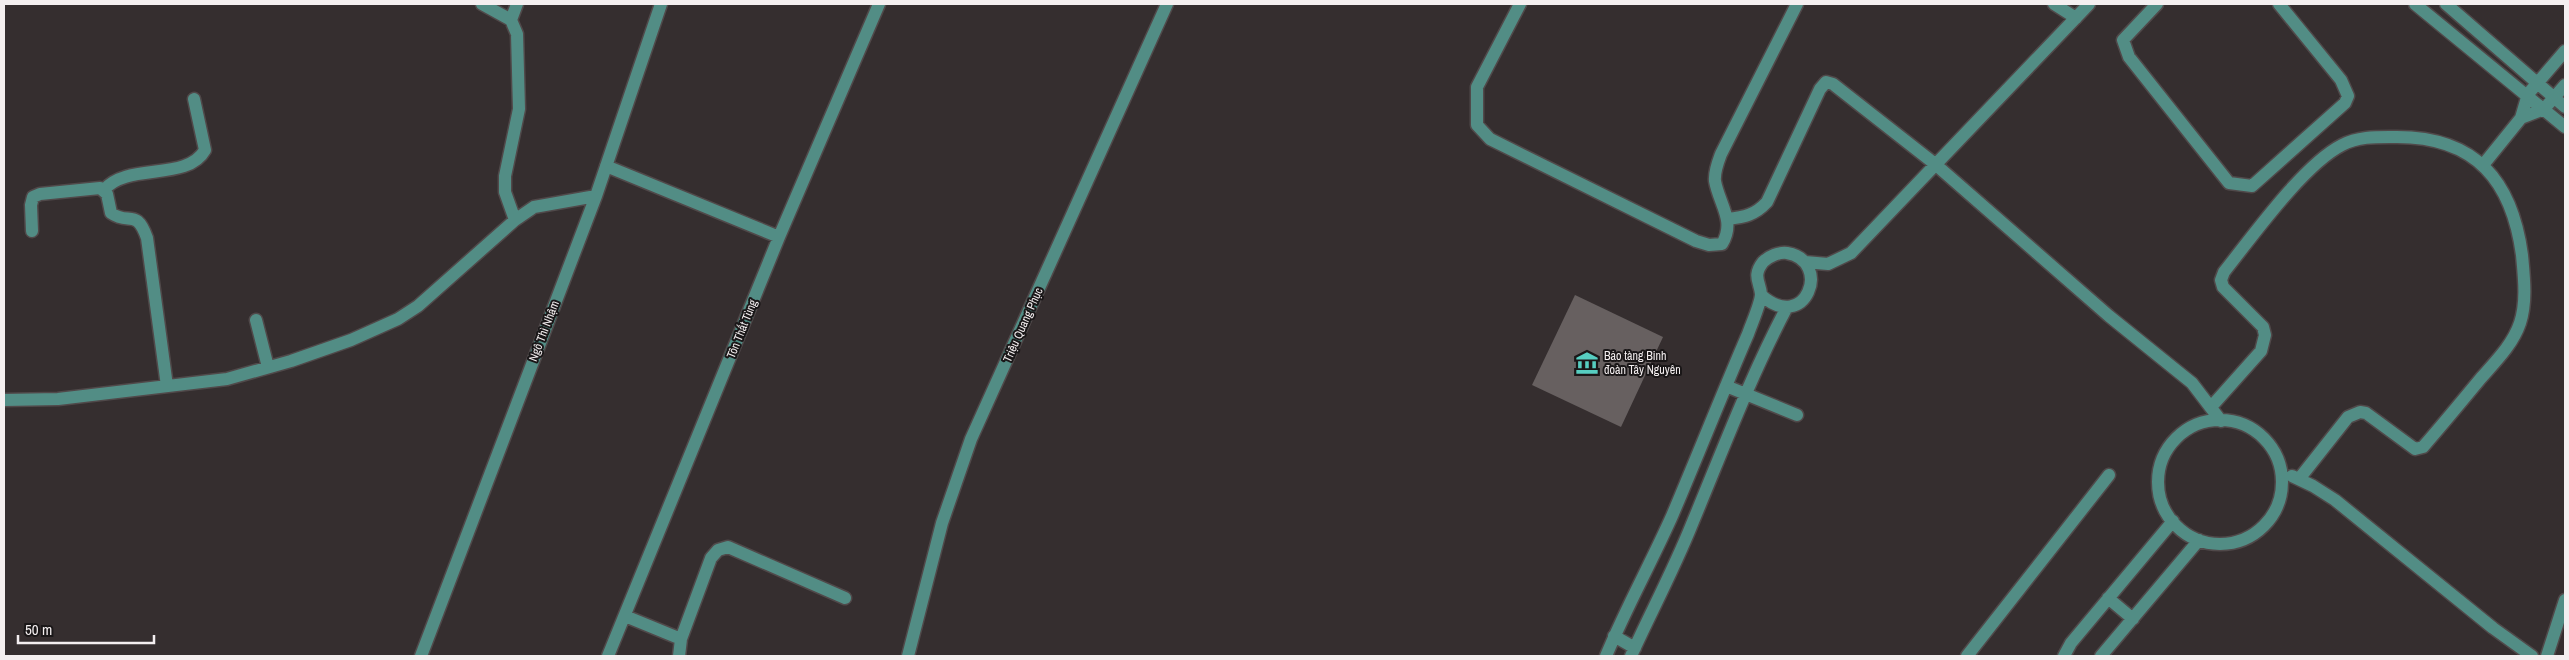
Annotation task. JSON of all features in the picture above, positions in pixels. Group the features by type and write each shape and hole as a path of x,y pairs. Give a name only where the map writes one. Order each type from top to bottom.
{"street":[{"path":"482,4 511,20 517,34 520,109 507,162 505,192 514,220"},
{"path":"511,20 516,4"},
{"name":"Ngô Thì Nhậm","path":"421,656 596,196 661,4"},
{"name":"Tôn Thất Tùng","path":"608,656 779,238 879,4"},
{"name":"Triệu Quang Phục","path":"908,656 942,523 971,438 1167,4"},
{"path":"1520,4 1477,87 1477,125 1490,138 1696,241 1709,245 1722,244 1728,234 1727,219 1715,180 1717,166 1797,4"},
{"path":"2054,4 2076,18"},
{"path":"1805,262 1811,276 1810,290 1801,302 1787,307 1772,304 1761,294 1757,284 1758,272 1764,262 1773,255 1790,254 1805,262 1828,264 1851,253 1935,164 1996,104 2089,4"},
{"path":"2157,4 2123,40 2129,57 2229,183 2252,186 2345,103 2348,96 2341,80 2279,4"},
{"path":"2417,4 2528,94 2565,127"},
{"path":"2446,4 2565,107"},
{"path":"2472,49 2482,35"},
{"path":"2483,165 2521,118 2528,94 2565,51"},
{"path":"1727,219 1748,217 1758,211 1766,202 1820,89 1826,82 1833,84 1935,164 2108,316 2192,383 2221,421"},
{"path":"2521,118 2544,109 2565,85"},
{"path":"32,231 31,205 33,197 40,194 104,190 117,178 183,166 201,157 205,150 194,99"},
{"path":"2211,408 2261,351 2265,335 2263,327 2223,287 2221,280 2224,272 2311,168 2340,146 2370,137 2404,137 2444,145 2468,155 2483,165 2501,187 2508,200 2518,229 2524,300 2523,312 2515,335 2423,448 2415,449 2372,416 2360,412 2355,413 2348,417 2298,479"},
{"path":"606,166 779,238"},
{"path":"104,190 107,194 111,213 116,217 133,218 142,225 147,238 167,386"},
{"path":"4,400 58,399 227,378 351,340 398,319 418,306 514,220 534,207 596,196"},
{"path":"1606,656 1671,517 1750,328 1761,294"},
{"path":"1614,636 1633,652 1692,524 1772,334 1787,307"},
{"path":"256,320 268,367"},
{"path":"1726,386 1797,415"},
{"path":"2207,421 2231,421 2252,429 2269,444 2280,464 2281,470 2282,487 2276,509 2263,527 2244,540 2229,543 2221,544 2198,540 2179,528 2164,510 2158,488 2160,466 2170,445 2186,429 2207,421"},
{"path":"2281,470 2335,500 2493,628 2532,656"},
{"path":"1967,656 2109,475"},
{"path":"1671,517 1692,524"},
{"path":"2064,656 2071,643 2173,521"},
{"path":"2101,656 2198,540"},
{"path":"679,656 681,639 711,558 718,550 728,547 845,598"},
{"path":"2108,598 2133,619"},
{"path":"2547,656 2565,600"},
{"path":"625,616 681,639"}],"building":[{"path":"1575,295 1663,337 1621,427 1532,385"}],"place":[{"name":"Bảo tàng Binh đoàn Tây Nguyên","path":"1587,363"}]}
